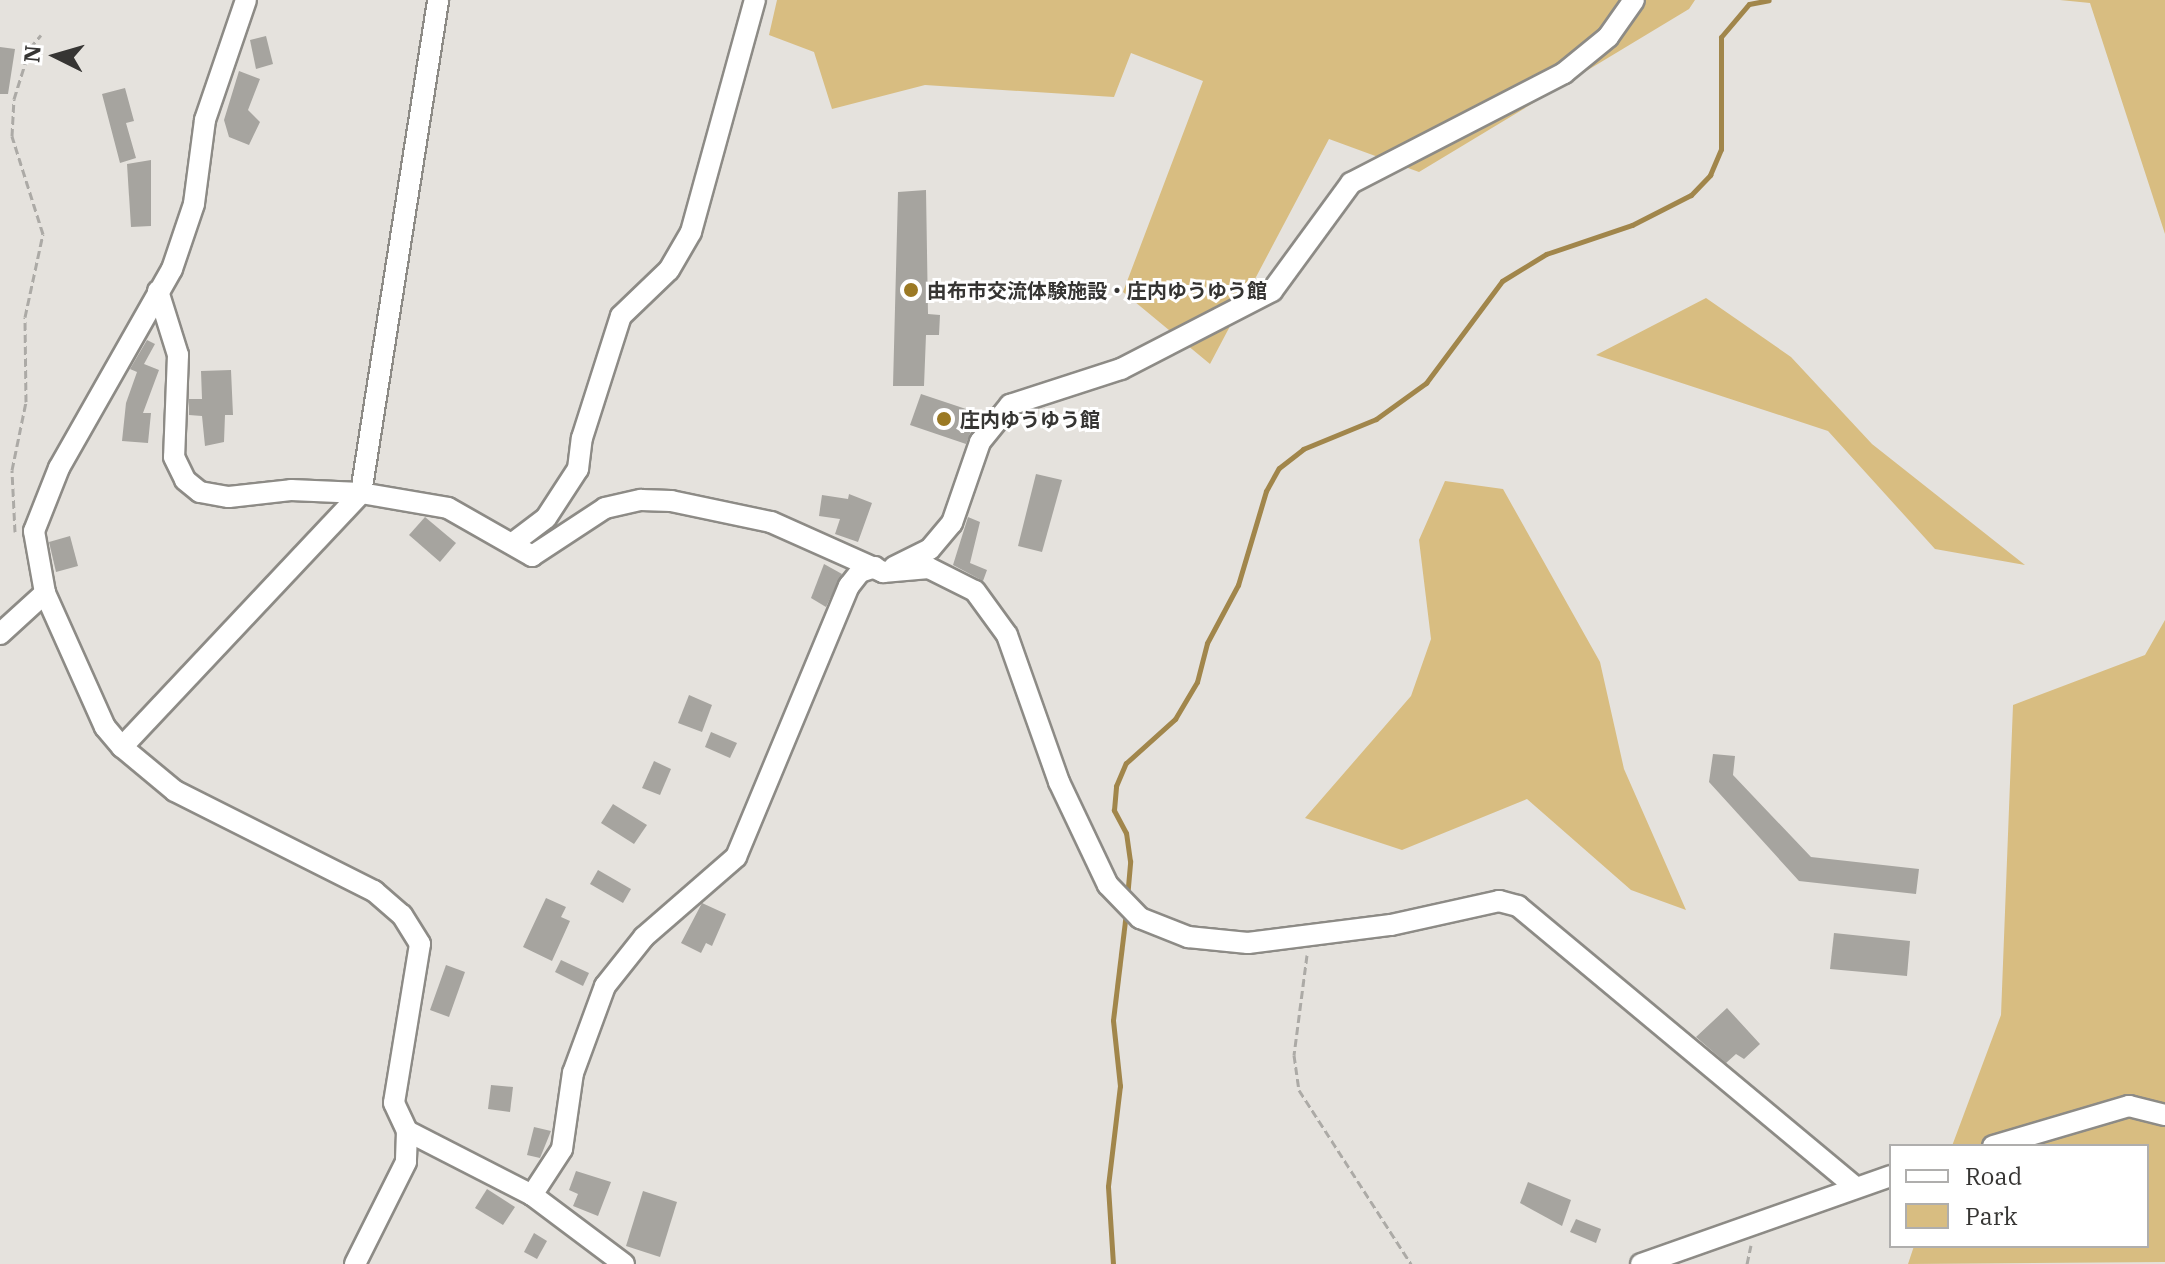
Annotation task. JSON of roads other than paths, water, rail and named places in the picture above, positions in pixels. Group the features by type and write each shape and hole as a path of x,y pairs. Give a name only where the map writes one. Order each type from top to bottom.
{"street":[{"path":"246,0 205,120 194,204 172,269 59,468 34,531 45,593 105,727 122,747 175,791 350,876 402,915 420,944 394,1103 407,1131 406,1162 355,1264"},
{"path":"122,747 361,493 438,0"},
{"path":"513,543 546,518 578,469 582,438 621,316 669,270 691,232 755,0"},
{"path":"158,291 178,355 174,457 185,480 200,492 229,497 291,490 361,493 448,508 532,556 605,508 641,500 671,501 771,522 879,570 930,549 952,523 980,442 1010,405 1121,369 1272,291 1351,183 1564,73 1608,37 1634,0"},
{"path":"532,1195 562,1149 573,1073 605,986 644,937 736,857 849,586 860,572 929,568 975,591 1007,635 1059,782 1108,885 1140,918 1166,931 1203,939 1248,943 1313,936 1499,901 1518,906 1854,1186"},
{"path":"0,634 45,593"},
{"path":"2000,1144 2129,1106 2165,1115"},
{"path":"407,1131 532,1195 624,1264"},
{"path":"1641,1264 1854,1186 1889,1177"}],"waterway":[{"path":"1127,898 1130,861 1126,833 1114,810 1116,786 1126,763 1175,719 1197,682 1207,643 1238,585 1266,491 1279,468 1303,449 1376,419 1426,383 1502,281 1546,254 1632,225 1691,195 1710,175 1721,149 1721,37 1749,4 1769,0"},
{"path":"1113,1264 1108,1186 1120,1086 1113,1020 1126,912"}],"place":[{"name":"由布市交流体験施設・庄内ゆうゆう館","path":"911,290"},
{"name":"庄内ゆうゆう館","path":"944,419"}]}
